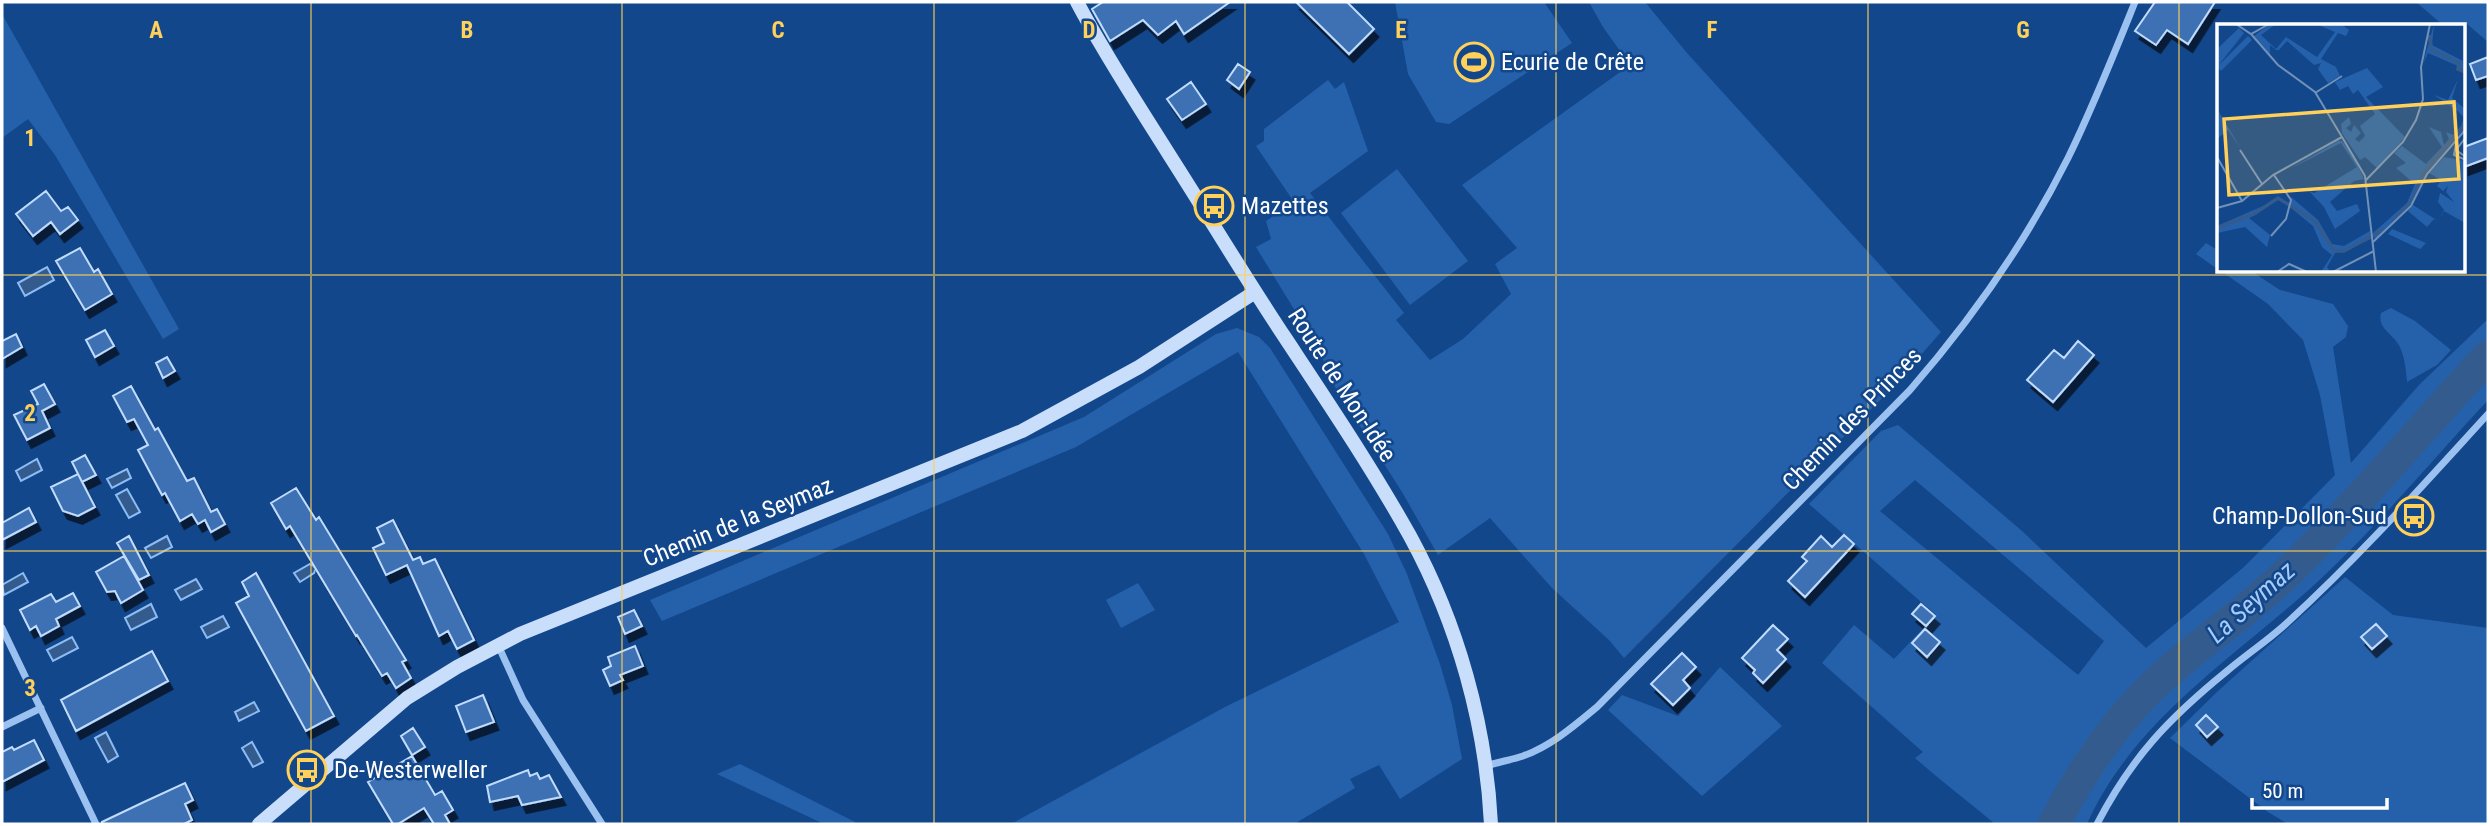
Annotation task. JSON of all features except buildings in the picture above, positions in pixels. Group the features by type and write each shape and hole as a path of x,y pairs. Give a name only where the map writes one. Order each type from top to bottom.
{"street":[{"name":"Route de Mon-Idée","path":"1077,2 1255,292 1370,467 1411,538 1459,652 1473,701 1486,766 1491,824"},
{"name":"Chemin des Princes","path":"1486,766 1524,755 1547,744 1597,707 1938,358 1963,327 2018,246 2068,159 2135,2"},
{"name":"Chemin de la Seymaz","path":"259,824 407,698 428,683 498,644 1023,431 1139,367 1255,292"},
{"path":"2097,824 2130,767 2169,722 2286,624 2343,570 2488,414"},
{"path":"2,628 96,824"},
{"path":"498,644 523,700 602,824"},
{"path":"2,727 41,708"}],"shaded area":[{"name":"Ecurie de Crête","path":"1395,2 1544,2 1572,43 1449,124 1436,122 1408,74"},
{"path":"1589,2 1645,2 1687,53 1941,332 1891,389 1624,658 1609,640 1552,588 1490,518 1438,555 1402,492 1332,382 1319,350 1256,247 1271,239 1266,221 1294,202 1256,146 1264,141 1264,129 1328,80 1335,89 1344,82 1368,151 1310,193 1404,313 1396,320 1430,360 1463,339 1511,294 1495,264 1517,248 1462,185 1630,65"},
{"path":"2416,2 2488,2 2488,42 2466,23 2442,24"},
{"path":"2,14 179,329 163,339 55,155 28,119 2,138"},
{"path":"1397,169 1468,261 1410,305 1341,213"},
{"path":"2206,243 2217,250 2217,269 2196,254"},
{"path":"47,267 54,280 25,296 18,283"},
{"path":"2224,273 2254,273 2280,290 2333,304 2348,326 2346,337 2333,347 2351,463 2419,385 2488,319 2488,400 2332,568 2196,685 2164,716 2134,748 2108,784 2087,824 1995,824 1915,758 1923,752 1822,663 1854,625 1894,659 1936,615 1809,504 1881,431 1898,425 2022,531 2146,648 2244,567 2335,475 2320,395 2303,340 2268,304","holes":["1915,480 2104,641 2078,675 1880,511"]},
{"path":"2391,308 2415,321 2451,350 2437,365 2407,382 2400,347 2380,319 2381,313"},
{"path":"1237,328 1259,337 1270,348 1388,534 1407,574 1440,664 1452,705 1462,759 1400,799 1379,765 1350,779 1355,788 1294,824 1011,824 1225,707 1399,622 1364,554 1238,352 1076,447 662,621 650,600 1084,417 1216,334"},
{"path":"37,459 42,470 21,481 16,471"},
{"path":"127,469 131,478 112,488 107,479"},
{"path":"127,489 140,512 129,518 116,495"},
{"path":"167,536 172,547 151,558 145,548"},
{"path":"310,564 316,568 314,573 300,582 294,573"},
{"path":"23,573 28,582 4,595 2,585"},
{"path":"2345,577 2393,615 2488,628 2488,824 2288,824 2170,738"},
{"path":"196,579 202,589 181,600 175,590"},
{"path":"1138,583 1155,610 1121,628 1106,600"},
{"path":"151,604 157,617 131,630 125,618"},
{"path":"223,616 229,627 207,638 201,627"},
{"path":"72,637 78,648 53,661 47,650"},
{"path":"1720,667 1782,726 1702,796 1608,710 1622,695 1678,716"},
{"path":"254,702 259,711 239,721 235,712"},
{"path":"106,732 118,756 108,762 95,738"},
{"path":"252,742 263,762 253,767 242,748"},
{"path":"740,764 859,824 824,824 717,774"}],"waterway":[{"name":"La Seymaz","path":"2054,824 2090,762 2134,706 2168,672 2286,574 2363,494 2488,356"}],"place":[{"name":"Ecurie de Crête","path":"1474,62"},
{"name":"Mazettes","path":"1214,206"},
{"name":"Champ-Dollon-Sud","path":"2414,516"},
{"name":"De-Westerweller","path":"307,770"}]}
